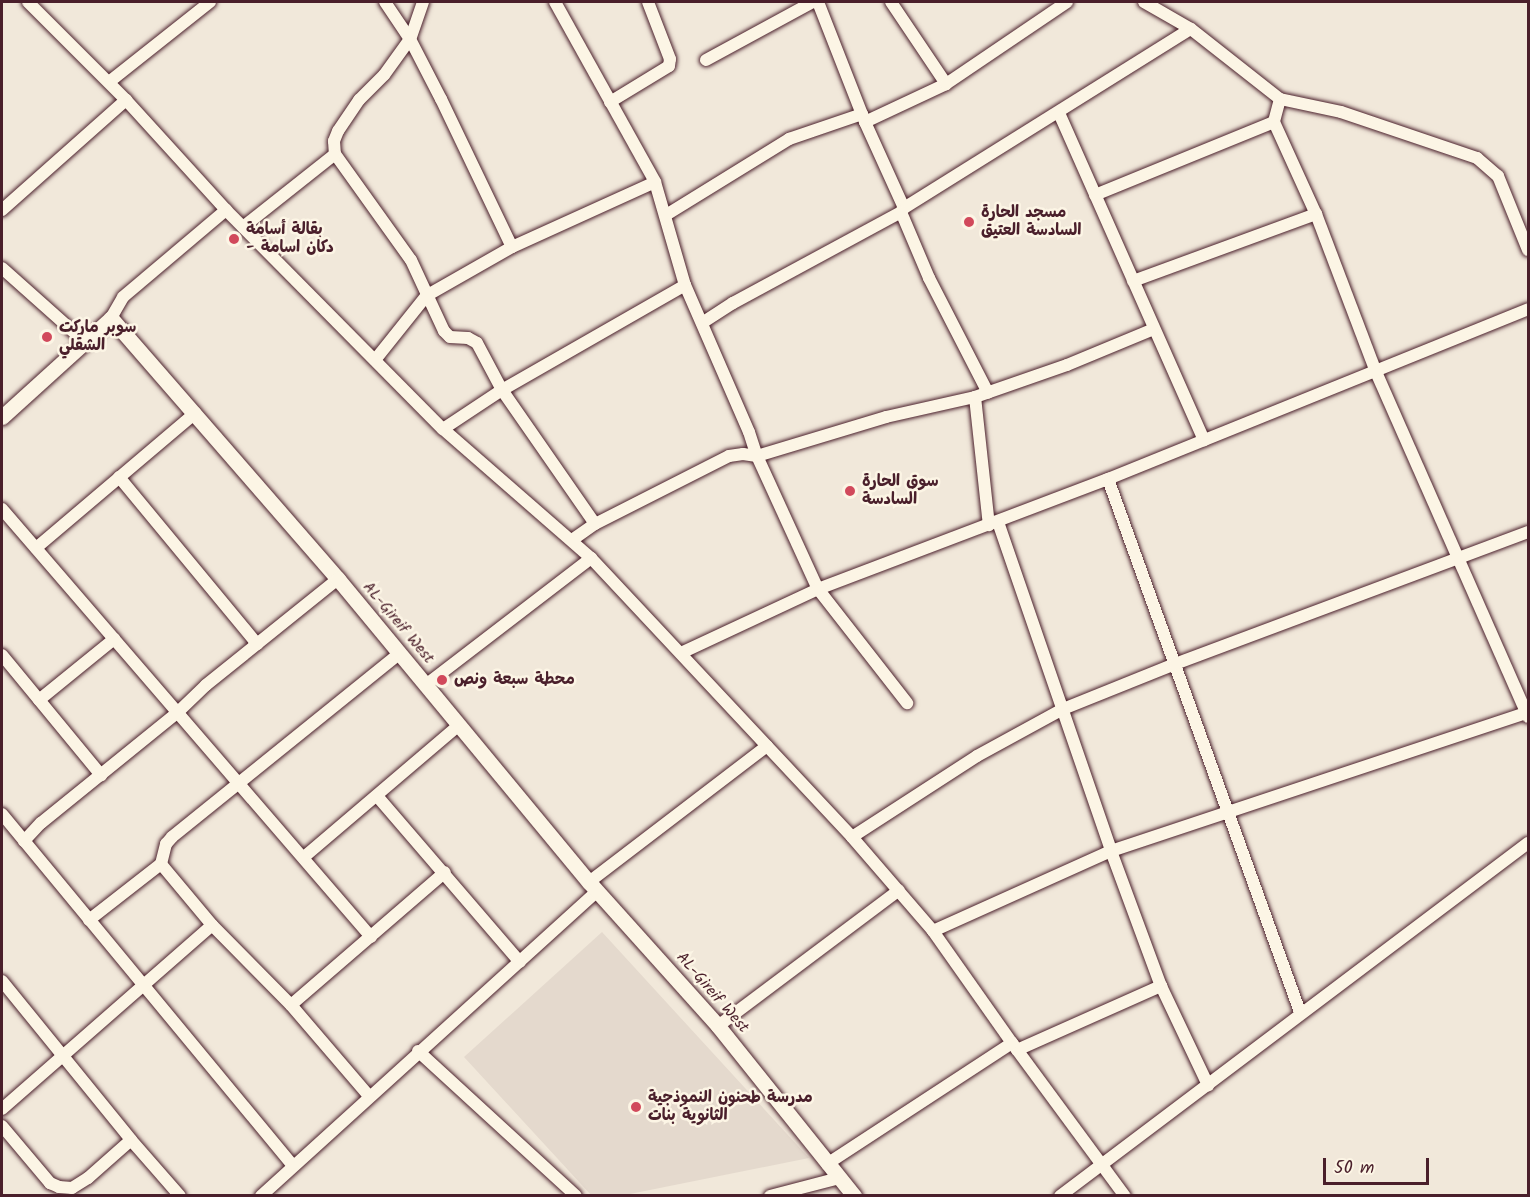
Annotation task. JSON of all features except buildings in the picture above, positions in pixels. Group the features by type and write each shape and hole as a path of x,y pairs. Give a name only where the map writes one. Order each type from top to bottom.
{"street":[{"path":"28,2 109,82 226,210 443,429 591,558 852,837 933,931 1125,1196"},
{"path":"109,82 210,2"},
{"path":"385,2 410,39 512,247"},
{"path":"423,2 410,39 384,75 359,100 338,131 334,141 335,154 411,260 444,331 450,337 468,338 477,343 502,390 595,524"},
{"path":"555,2 655,182 685,285 757,456 818,589 907,703"},
{"path":"610,102 669,66 670,59 648,2"},
{"path":"706,60 813,2"},
{"path":"818,2 929,278 988,393"},
{"path":"891,2 946,84"},
{"path":"666,215 789,139 864,118 946,84 1067,2"},
{"path":"1144,2 1191,29 1280,99 1341,112 1477,158 1498,176 1528,250"},
{"path":"702,323 733,303 902,210 1191,29"},
{"path":"933,931 1111,851 1528,715 1376,372 1316,214 1274,123 1280,99"},
{"path":"2,210 126,100"},
{"path":"1059,113 1204,440"},
{"path":"1095,195 1274,123"},
{"path":"243,227 335,154"},
{"path":"375,360 426,296 512,247 655,182"},
{"path":"2,417 111,318 123,297 226,210"},
{"path":"1133,281 1316,214"},
{"path":"2,267 84,341"},
{"path":"443,429 502,390 685,285"},
{"path":"681,653 818,589 1108,479 1528,309"},
{"name":"AL-Gireif West","path":"111,318 338,579 593,886 718,1026 854,1196"},
{"path":"572,540 595,524 729,456 743,454 757,456 886,417 975,397 1154,329"},
{"path":"975,397 994,523 1161,986 1208,1085"},
{"path":"36,548 195,413"},
{"path":"119,477 257,644"},
{"path":"1108,479 1300,1012"},
{"path":"2,508 238,786 304,857 371,938"},
{"path":"852,837 977,756 1063,709 1175,664 1528,532"},
{"path":"427,684 591,558"},
{"path":"24,841 41,823 177,713 206,685 338,579"},
{"path":"39,700 114,639"},
{"path":"89,920 161,864 166,844 172,837 400,653"},
{"path":"2,655 101,775"},
{"path":"304,857 459,725"},
{"path":"261,1196 418,1051 520,962 593,886 767,746"},
{"path":"377,796 445,872 520,962"},
{"path":"2,814 292,1165"},
{"path":"1060,1196 1208,1085 1300,1012 1528,843"},
{"path":"161,864 212,925 291,1005 369,1096"},
{"path":"291,1005 445,872"},
{"path":"718,1026 899,890"},
{"path":"2,1109 212,925"},
{"path":"2,981 131,1140 180,1196"},
{"path":"827,1164 1015,1046 1161,986"},
{"path":"418,1051 576,1196"},
{"path":"2,1126 50,1183 59,1188 72,1188 80,1183 131,1140"},
{"path":"770,1196 839,1178"}],"shaded area":[{"name":"مدرسة طحنون النموذجية الثانوية بنات","path":"602,932 809,1158 625,1195 591,1195 464,1057"}],"place":[{"name":"مسجد الحارة السادسة العتيق","path":"969,222"},
{"name":"بقالة أسامة - دكان اسامة","path":"234,239"},
{"name":"سوبر ماركت الشقلي","path":"47,337"},
{"name":"سوق الحارة السادسة","path":"850,491"},
{"name":"محطة سبعة ونص","path":"442,680"},
{"name":"مدرسة طحنون النموذجية الثانوية بنات","path":"636,1107"}]}
